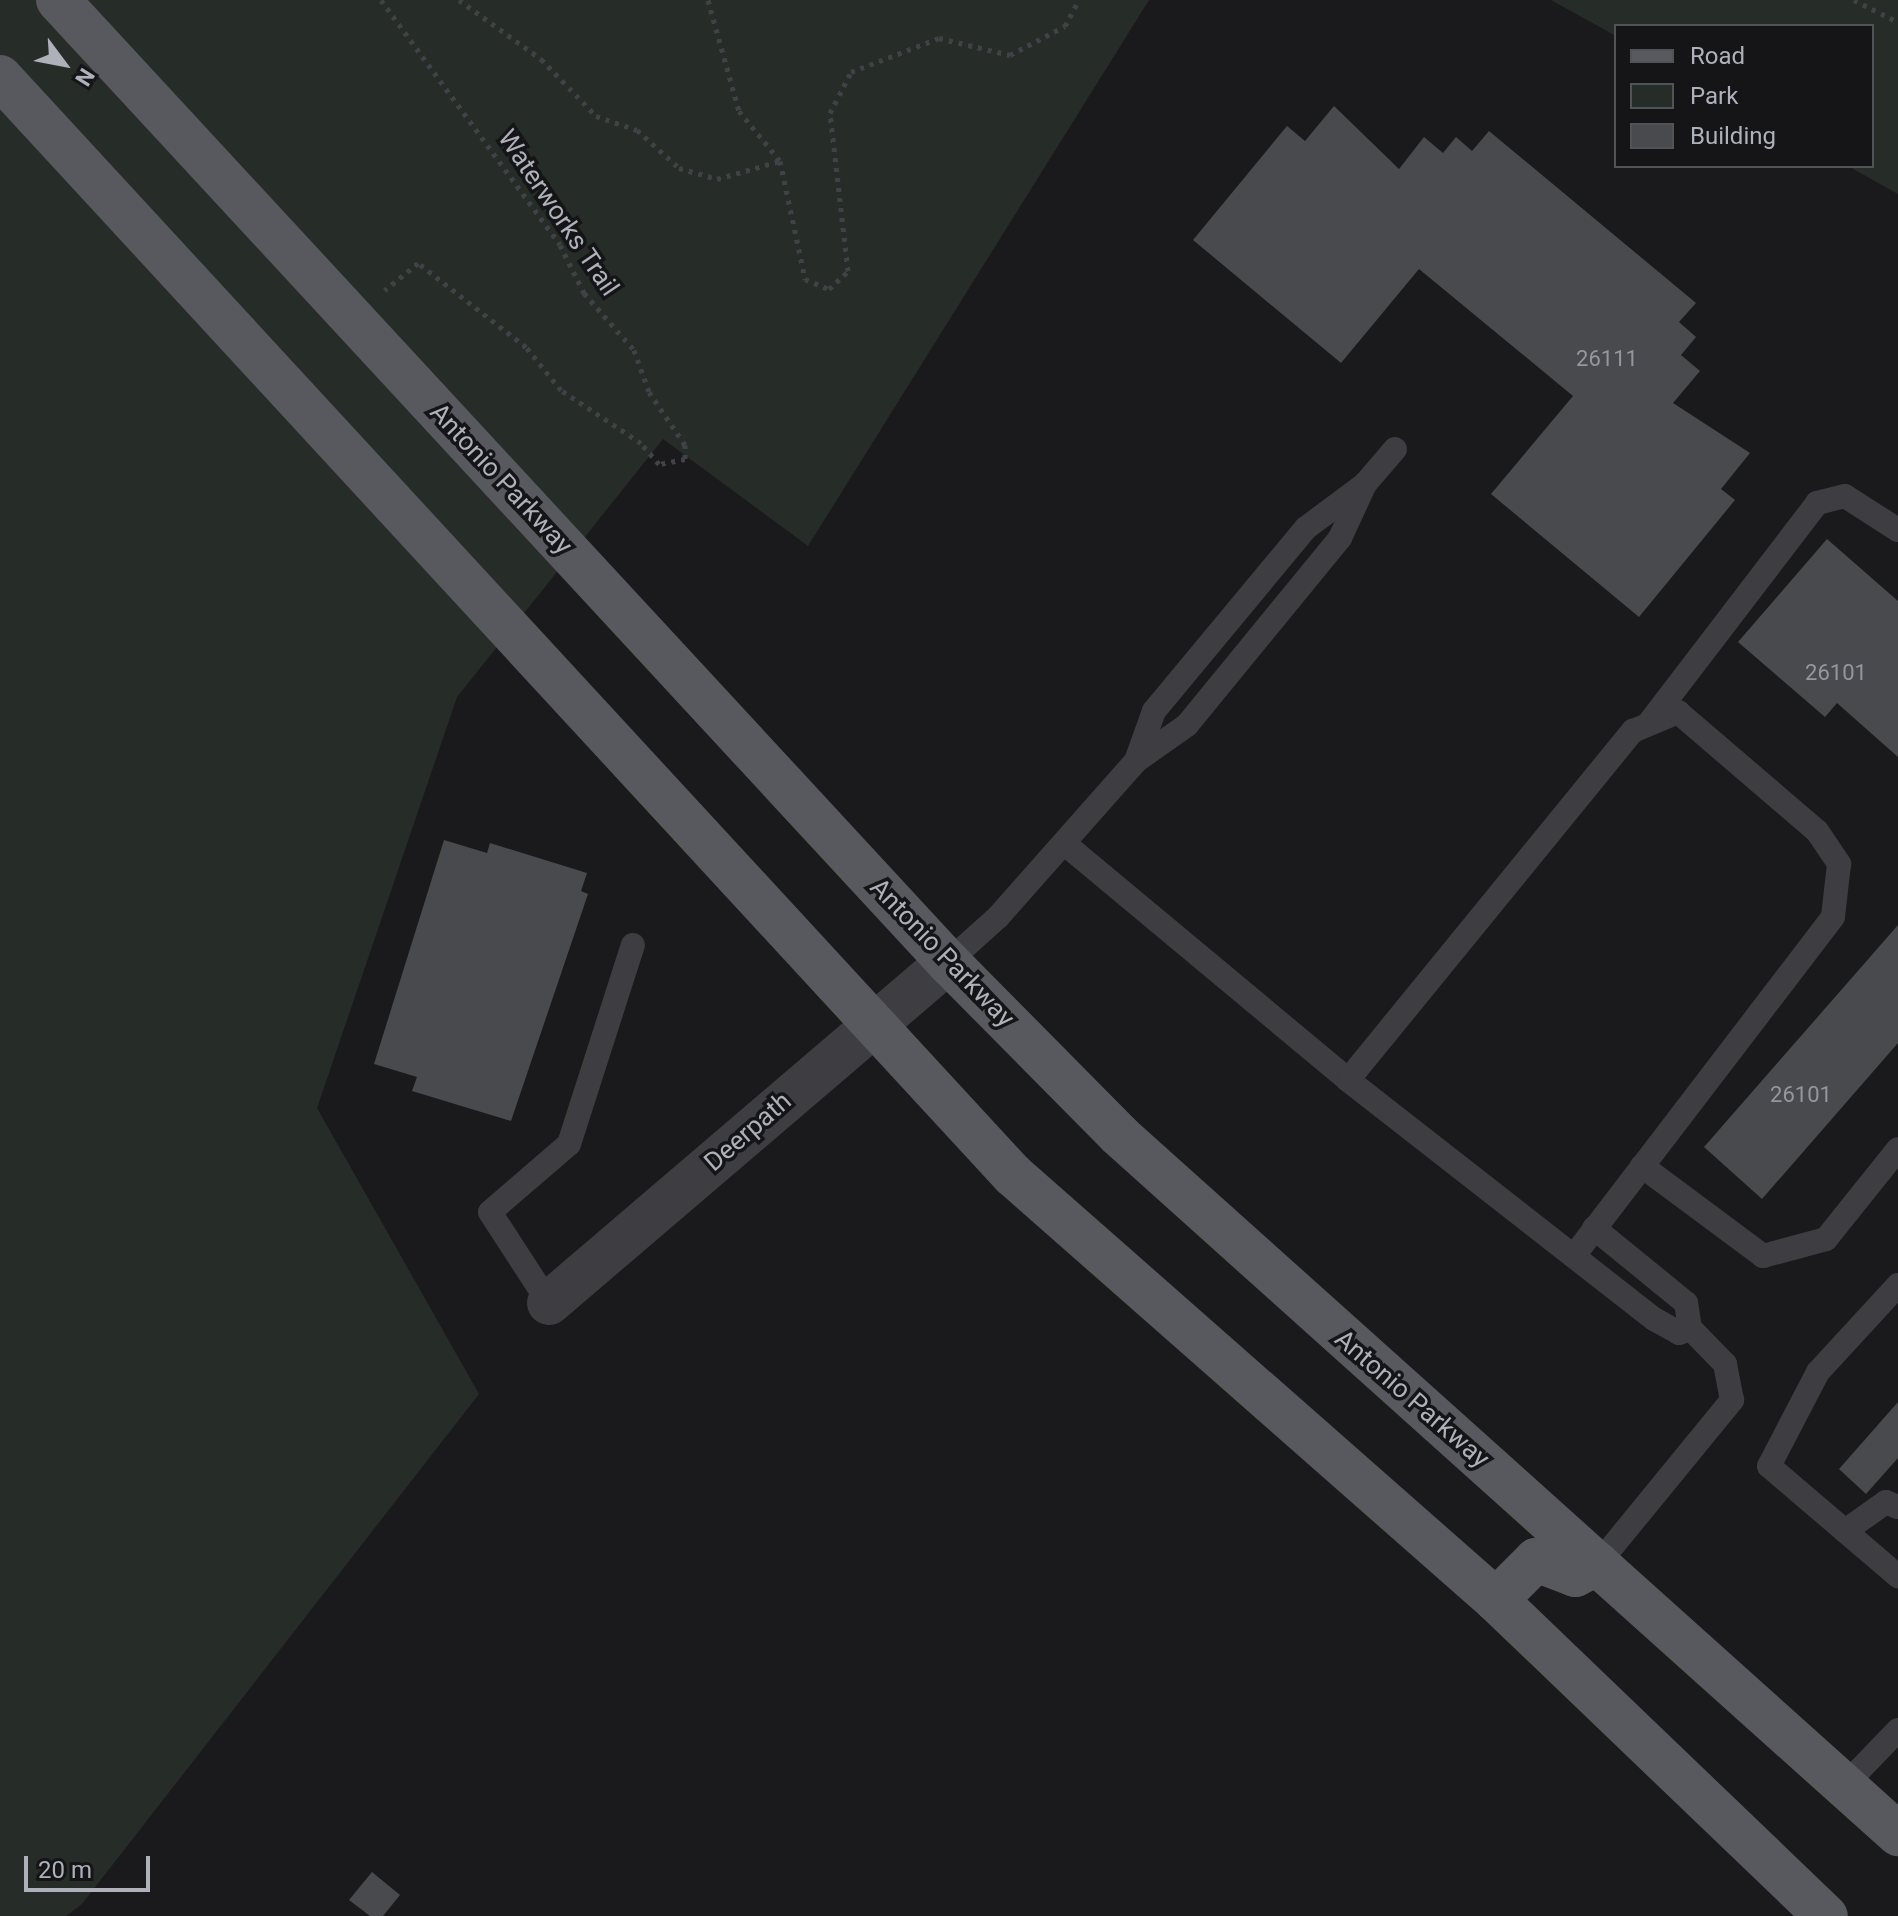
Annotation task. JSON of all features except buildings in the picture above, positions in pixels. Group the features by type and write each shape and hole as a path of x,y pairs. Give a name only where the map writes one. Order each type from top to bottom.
{"main road":[{"name":"Antonio Parkway","path":"58,0 948,962 1197,1211 1598,1564 1898,1834"},
{"path":"0,77 1013,1175 1496,1600 1826,1916"},
{"path":"1496,1600 1536,1560 1575,1575 1598,1564"}],"street":[{"name":"Deerpath","path":"549,1303 871,1022 948,962"}],"lane":[{"path":"1136,761 1154,711 1306,528 1365,484 1395,449"},
{"path":"948,962 1065,844 1136,761 1197,713 1340,538 1365,484"},
{"path":"1648,725 1817,503 1845,496 1898,530"},
{"path":"1348,1080 1633,731 1678,712 1817,831 1839,864 1833,917 1574,1256"},
{"path":"1065,844 1348,1080 1669,1330 1690,1328"},
{"path":"549,1303 490,1212 569,1144 633,945"},
{"path":"1642,1166 1763,1256 1826,1239 1898,1149"},
{"path":"1594,1228 1686,1303 1690,1328 1725,1364 1732,1400 1598,1564"},
{"path":"1898,1285 1818,1372 1769,1466 1898,1576"},
{"path":"1845,1531 1886,1502 1898,1507"},
{"path":"1844,1786 1898,1730"}],"path":[{"name":"Waterworks Trail","path":"351,317 418,263 526,347 561,390 641,443 659,464 685,459 685,445 649,392 634,350 584,293 560,245 381,0"},
{"path":"459,0 541,59 596,116 637,130 679,168 717,179 780,161"},
{"path":"708,0 739,111 780,161 805,279 829,289 848,271 830,113 851,72 939,38 1010,55 1065,26 1079,0"},
{"path":"1854,0 1898,22"}],"green space":[{"path":"0,0 1149,0 808,546 663,439 457,697 317,1108 479,1394 82,1904 66,1916 0,1916"},
{"path":"1551,0 1898,0 1898,194 1852,168 1874,168 1874,24 1614,24 1614,35"}]}
